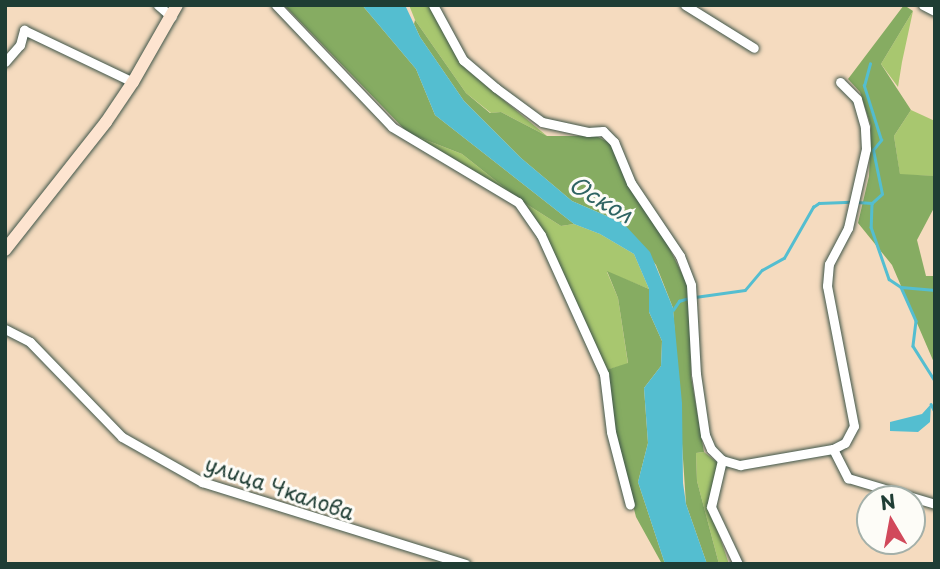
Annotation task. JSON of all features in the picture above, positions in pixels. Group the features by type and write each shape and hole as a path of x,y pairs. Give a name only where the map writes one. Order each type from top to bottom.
{"main road":[{"path":"5,250 133,82 174,11"}],"street":[{"path":"158,5 174,11"},
{"path":"276,5 392,127 518,202 541,234 604,374 611,432 630,505"},
{"path":"433,5 463,60 505,95 542,122 588,132 603,131 614,142 631,183 680,256 693,300 696,374 705,435 711,449 722,460 740,465 833,449 845,443 854,426 827,286 829,264 848,228 866,149 865,127 857,99 840,82"},
{"path":"685,5 754,48"},
{"path":"923,5 935,11"},
{"path":"5,62 20,45 24,30 133,82"},
{"name":"улица Чкалова","path":"5,328 30,342 122,437 202,482 466,564"},
{"path":"833,449 848,478 935,504"},
{"path":"722,460 711,507 738,564"}],"green space":[{"path":"284,5 362,5 416,69 435,115 574,224 561,226 520,200 462,154 408,133"},
{"path":"409,5 429,5 466,69 547,136 501,112 491,113 466,93 415,20"},
{"path":"904,5 913,11 881,64 911,110 894,136 900,174 935,176 935,206 917,240 926,276 935,276 935,365 892,265 858,223 869,176 871,126 860,92 848,79"},
{"path":"913,11 902,62 898,87 881,64"},
{"path":"415,20 466,93 490,113 501,112 547,136 596,136 610,143 659,227 689,288 691,377 704,452 696,453 697,481 719,564 707,564 686,504 673,308 656,265 623,223 572,201 521,158 464,101 420,37"},
{"path":"911,110 935,121 935,176 900,175 894,136"},
{"path":"408,133 462,154 520,200"},
{"path":"520,200 561,226 574,224 600,234 634,254 649,289 607,272 618,298 628,364 606,370 553,250"},
{"path":"607,271 649,289 649,312 662,341 661,366 644,388 648,443 638,482 665,564 662,564 636,517 615,434 606,370 628,363 618,298"},
{"path":"704,452 719,464 709,505 729,564 719,564 697,481 696,453"}],"water":[{"path":"362,5 405,5 420,37 464,101 521,158 572,201 623,223 650,252 673,308 682,403 683,483 686,504 707,564 665,564 638,482 648,443 644,388 661,366 662,341 649,312 649,289 634,254 600,234 574,224 435,115 416,69"},
{"path":"931,404 930,422 918,432 890,431 890,422 922,414"}],"waterway":[{"path":"857,202 872,203 882,194 873,150 881,140 864,86 870,64"},
{"path":"695,297 745,290 762,270 784,258 813,207 819,203 851,202"},
{"path":"872,204 871,227 889,279 901,287 935,290"},
{"path":"901,287 916,321 913,346 935,381"},
{"path":"673,310 679,301 689,298"},
{"path":"931,404 935,412"}],"water label":[{"name":"Оскол","path":"601,199"}]}
